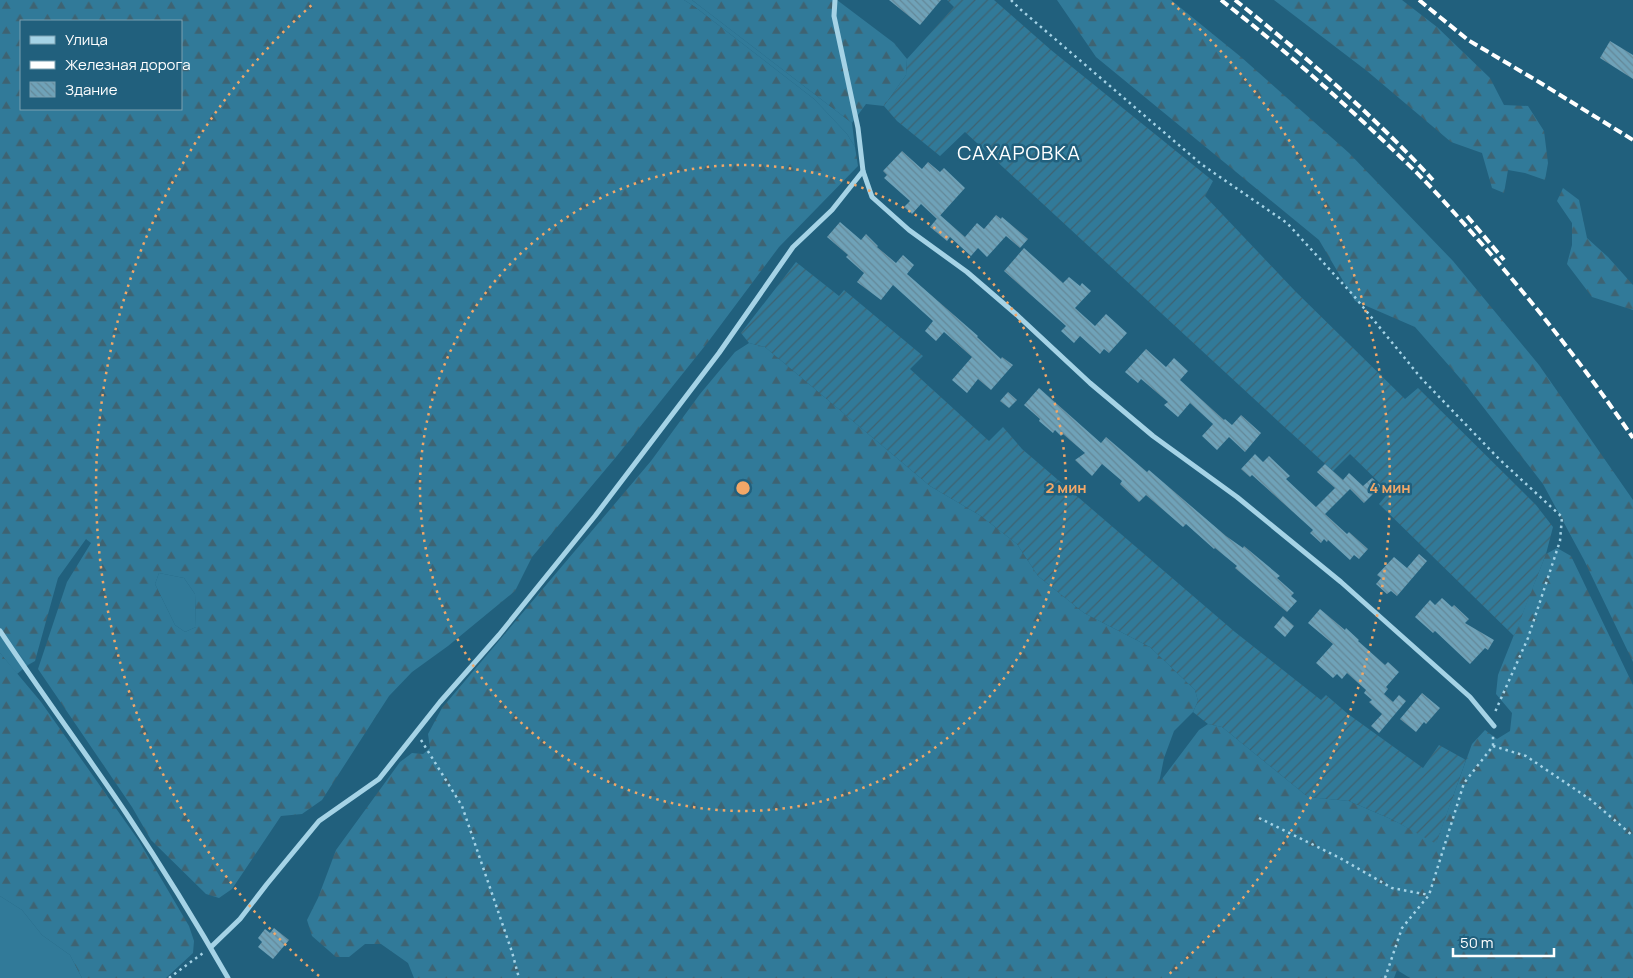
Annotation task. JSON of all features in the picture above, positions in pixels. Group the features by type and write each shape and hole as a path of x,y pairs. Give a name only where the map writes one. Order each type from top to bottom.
{"street":[{"path":"835,0 834,16 858,128 863,171 872,197 909,230 967,272 1017,315 1090,383 1153,436 1237,497 1341,582 1470,697 1494,726"},
{"path":"211,948 240,919 320,821 379,779 440,702 499,635 595,516 719,353 793,247 832,210 863,171"},
{"path":"0,631 126,813 228,978"}],"path":[{"path":"1011,0 1020,10 1201,164 1288,223 1354,296 1422,378 1499,459 1562,517 1560,541 1528,638 1494,713 1492,746 1464,783 1429,895 1402,928 1385,978"},
{"path":"416,732 462,806 512,952 519,978"},
{"path":"1492,746 1526,756 1590,800 1633,836"},
{"path":"1259,818 1338,857 1392,888 1429,895"},
{"path":"169,978 211,948"}],"green space":[{"path":"0,0 684,0 814,99 847,134 855,147 858,166 779,247 708,342 616,457 532,557 515,591 448,646 412,672 389,696 322,800 302,814 281,816 232,889 219,898 206,894 151,840 132,807 38,669 67,582 91,543 86,539 58,578 35,661 28,665 0,630","holes":["159,573 184,578 195,594 196,627 185,632 175,625 155,584"]},
{"path":"684,0 692,0 852,123 855,147 847,134 814,99"},
{"path":"692,0 837,0 894,43 907,59 906,75 884,106 866,104 852,123"},
{"path":"947,0 994,0 1051,50 1213,181 1205,196 1295,291 1405,399 1418,388 1536,505 1553,527 1546,554 1514,636 1379,504 1389,492 1350,454 1333,471 965,132 940,156 897,121 884,106 906,75 907,59 954,7"},
{"path":"1057,0 1171,0 1241,57 1349,153 1453,261 1539,365 1633,500 1633,662 1584,560 1543,484 1466,385 1415,327 1355,301 1319,240 1096,57"},
{"path":"1274,0 1402,0 1437,27 1490,78 1504,105 1528,106 1544,131 1548,163 1545,180 1525,173 1508,170 1504,193 1492,188 1482,153 1451,142 1367,71"},
{"path":"1563,188 1579,200 1587,238 1608,257 1633,285 1633,310 1592,297 1567,264 1572,245 1572,223 1557,201"},
{"path":"796,262 839,296 844,290 923,356 910,369 989,441 1003,427 1022,449 1235,632 1321,700 1326,695 1348,714 1423,768 1439,745 1466,760 1436,844 1393,820 1349,801 1308,797 1222,727 1208,724 1193,712 1198,701 1195,690 1150,647 1084,613 1038,576 1017,544 981,516 930,486 765,347 749,343 741,333"},
{"path":"749,343 765,347 930,486 981,516 1017,544 1038,576 1084,613 1150,647 1195,690 1198,701 1193,712 1174,731 1164,758 1159,783 1199,730 1208,724 1222,727 1308,797 1349,801 1393,820 1436,843 1472,744 1485,730 1497,739 1510,731 1512,713 1496,694 1498,675 1546,554 1557,548 1571,556 1633,685 1633,978 1410,978 1397,970 1394,978 414,978 408,963 381,944 365,944 349,957 336,957 312,936 307,920 318,898 336,850 400,762 412,753 423,754 430,748 428,734 442,708 651,461 700,394 735,352"},
{"path":"159,573 184,578 195,594 196,627 185,632 175,625 155,584"},
{"path":"0,630 28,665 17,674 0,653"},
{"path":"0,653 41,702 139,841 189,926 194,941 193,953 166,978 82,978 70,955 42,935 22,910 0,896"},
{"path":"0,896 22,910 42,935 70,955 82,978 0,978"}],"building":[{"path":"889,0 941,0 920,25"},
{"path":"1610,41 1633,55 1633,79 1600,58"},
{"path":"902,151 922,169 928,162 940,172 944,168 965,188 937,219 921,204 912,214 904,207 910,201 884,178 887,175 883,171"},
{"path":"940,215 965,237 977,223 984,229 996,215 1001,219 1002,217 1028,239 1020,248 1006,236 987,257 978,248 971,256 950,237 947,241 930,227"},
{"path":"840,222 861,240 866,234 877,247 896,263 903,255 914,265 907,274 978,336 1001,359 1002,357 1013,365 991,390 978,379 967,393 952,380 972,357 944,332 936,341 925,331 933,321 893,285 881,300 857,282 864,273 846,257 848,255 827,237"},
{"path":"1024,248 1063,283 1069,277 1080,286 1082,283 1091,291 1075,308 1095,326 1106,314 1127,333 1109,353 1104,349 1100,354 1080,336 1074,343 1061,331 1066,326 1004,271"},
{"path":"1146,349 1166,367 1174,358 1188,371 1180,380 1224,420 1232,425 1241,415 1261,433 1245,452 1229,437 1217,450 1202,436 1213,424 1190,403 1178,417 1164,405 1168,402 1141,379 1138,383 1125,372"},
{"path":"1039,388 1101,443 1106,437 1147,472 1149,470 1226,536 1243,548 1244,546 1280,576 1277,578 1294,593 1291,596 1297,601 1287,612 1235,568 1237,566 1186,524 1183,527 1146,495 1139,502 1120,484 1122,481 1102,464 1092,476 1075,460 1085,453 1063,434 1061,436 1055,430 1053,433 1024,405"},
{"path":"1008,392 1017,400 1009,408 1000,401"},
{"path":"1255,454 1263,462 1269,456 1290,476 1286,479 1316,507 1335,488 1317,472 1325,464 1343,480 1349,473 1363,486 1372,478 1381,486 1364,503 1350,489 1325,514 1347,534 1349,532 1368,549 1359,559 1354,555 1350,560 1328,540 1327,542 1324,539 1321,543 1310,533 1313,530 1252,475 1250,477 1241,469"},
{"path":"1419,554 1427,561 1397,596 1391,591 1387,594 1376,584 1381,578 1377,575 1394,557 1407,568"},
{"path":"1442,598 1452,607 1454,605 1469,619 1465,623 1494,640 1488,650 1485,648 1470,664 1435,631 1433,633 1415,617 1430,600 1435,605"},
{"path":"1320,609 1345,630 1346,628 1385,665 1388,662 1399,672 1386,687 1388,689 1384,694 1393,702 1399,695 1406,701 1379,733 1371,726 1382,714 1369,702 1372,700 1364,693 1366,690 1347,673 1342,679 1337,674 1333,678 1316,663 1333,644 1308,623"},
{"path":"1283,616 1294,626 1285,637 1274,627"},
{"path":"1422,693 1440,708 1416,732 1400,719"},
{"path":"274,928 289,940 273,959 258,947 262,942 258,938 265,929 270,933"}],"railway":[{"path":"1221,0 1320,83 1392,149 1434,191 1489,252 1545,320 1582,366 1633,438"},
{"path":"1235,0 1337,86 1387,132 1433,180"},
{"path":"1419,0 1468,40 1633,140"},
{"path":"1467,216 1504,260"}],"district":[{"name":"САХАРОВКА","path":"1019,152"}]}
